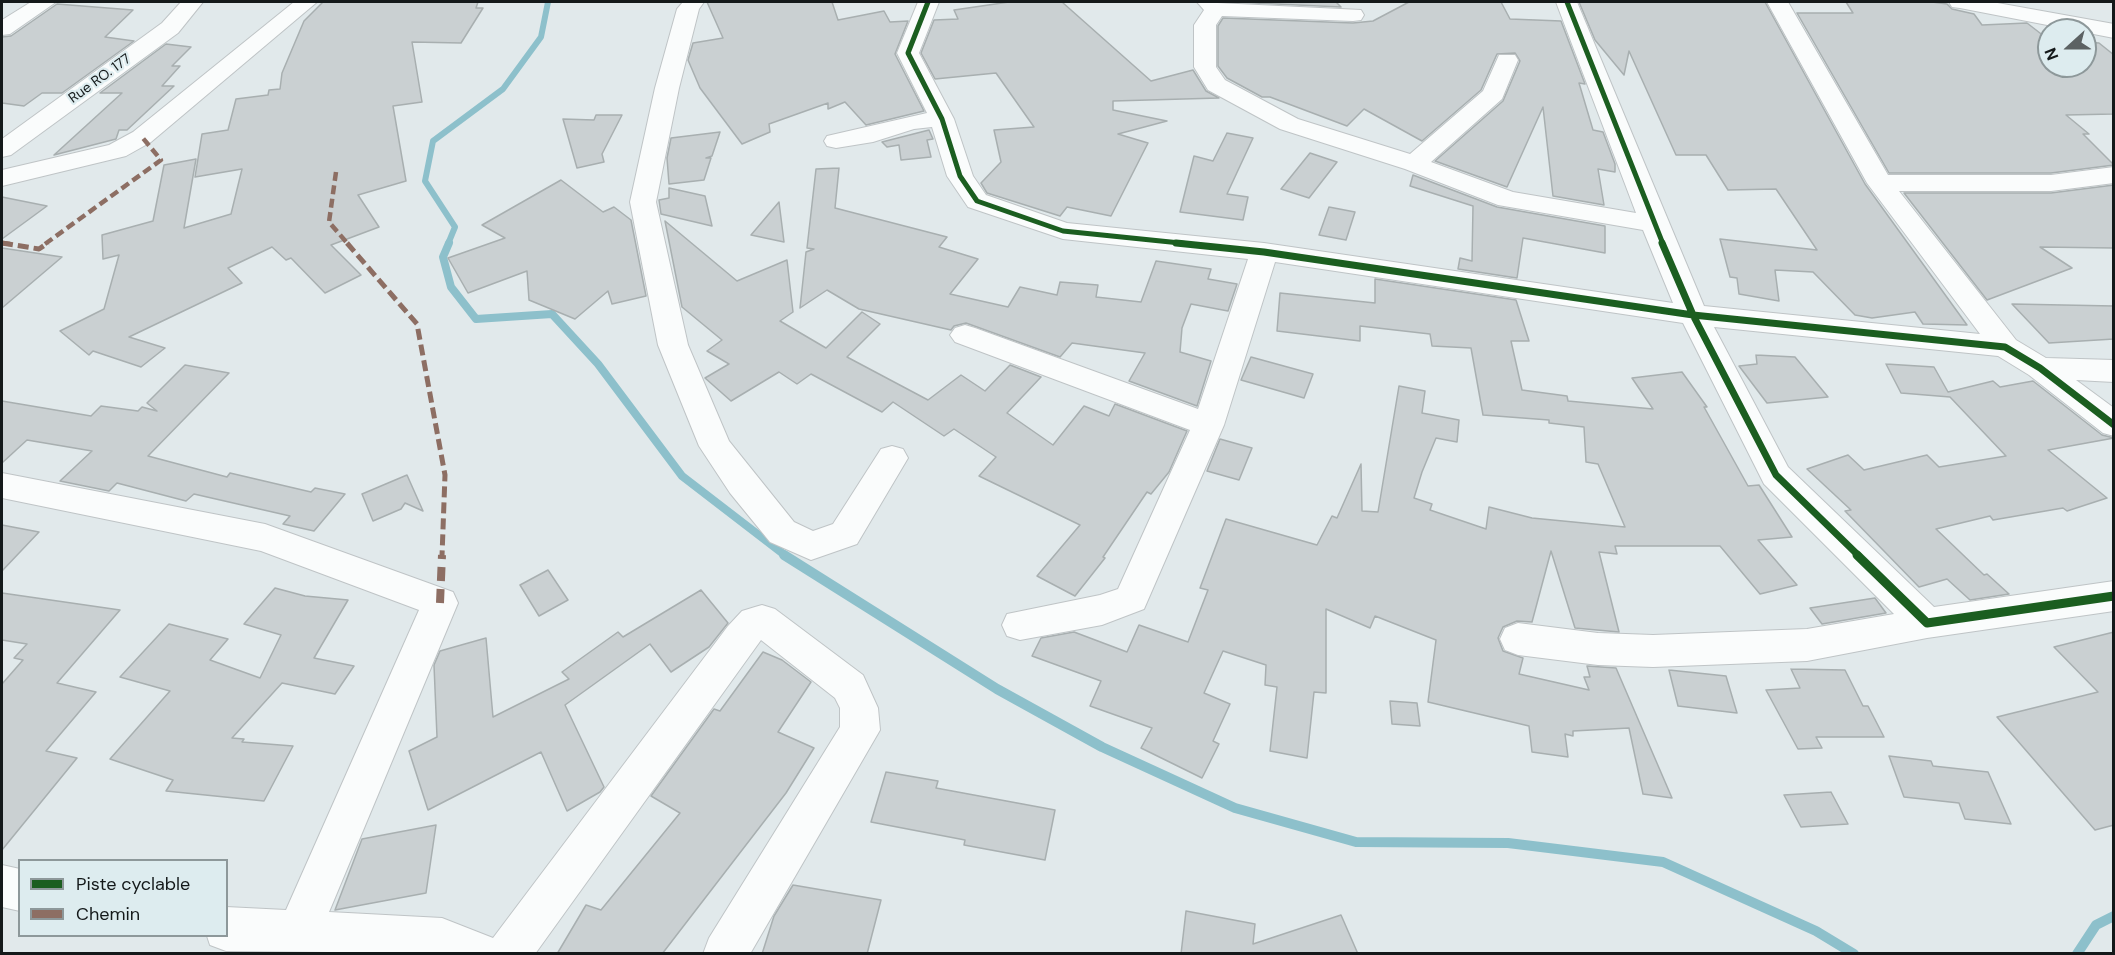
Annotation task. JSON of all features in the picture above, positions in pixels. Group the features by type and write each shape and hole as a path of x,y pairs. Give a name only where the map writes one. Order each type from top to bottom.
{"street":[{"path":"2,29 45,2"},
{"name":"Rue RO. 177","path":"2,150 170,28 192,2"},
{"path":"2,178 117,151 142,137 306,2"},
{"path":"693,2 688,9 667,88 643,202 673,345 715,446 742,484 782,532 811,546 845,534 892,458"},
{"path":"928,2 908,53 942,118 960,176 977,201 1064,231 1264,252 1693,315 2005,347"},
{"path":"1567,2 1654,224 1693,315 1776,475 1927,623"},
{"path":"1778,2 1880,183 2005,347 2040,368 2114,425"},
{"path":"1960,2 2114,31"},
{"path":"1353,15 1211,4 1205,25 1205,67 1216,85 1290,124 1414,164 1507,199 1654,224"},
{"path":"1414,164 1494,94 1508,60"},
{"path":"836,141 873,135 911,122 942,118"},
{"path":"1880,183 2051,183 2114,175"},
{"path":"1020,625 1102,610 1131,599 1208,425 1264,252"},
{"path":"965,335 1208,425"},
{"path":"2040,368 2114,371"},
{"path":"2,486 265,538 440,603 298,933"},
{"path":"1518,639 1599,649 1653,651 1807,645 1927,623 2114,596"},
{"path":"508,954 741,637 755,622 762,620 850,687 859,708 860,730 725,954"},
{"path":"2,886 18,890"},
{"path":"228,929 442,940 478,954"}],"building":[{"path":"323,2 478,2 476,8 483,8 461,43 412,42 422,102 393,106 406,181 358,195 379,227 331,245 361,275 325,293 291,258 286,260 272,247 228,268 242,283 129,337 165,348 141,367 93,351 89,355 60,331 104,309 119,255 103,259 102,235 153,221 164,165 196,159 184,228 231,214 242,169 195,177 202,134 228,130 236,99 268,95 269,90 280,89 282,73 304,21"},
{"path":"707,2 832,2 838,20 884,11 890,22 908,21 895,54 924,111 866,125 845,102 828,109 828,103 769,124 770,132 742,144 700,88 688,60 693,43 723,38"},
{"path":"1009,2 1062,2 1151,81 1193,70 1206,91 1219,98 1113,101 1113,110 1167,121 1118,134 1148,143 1111,216 1067,207 1060,216 987,193 981,183 1001,162 994,130 1034,127 996,73 935,79 921,53 934,20 958,19 954,10"},
{"path":"1233,2 1336,2 1341,7"},
{"path":"1409,2 1501,2 1510,19 1561,21 1585,84 1579,83 1593,130 1603,132 1615,164 1615,172 1598,169 1604,205 1553,196 1543,107 1507,187 1435,161 1503,101 1520,61 1515,53 1497,54 1481,90 1422,141 1364,109 1347,126 1270,97 1262,97 1227,78 1218,66 1218,26 1223,18 1353,23 1373,21"},
{"path":"1579,2 1765,2 1865,184 1967,325 1923,324 1915,312 1872,318 1855,315 1813,272 1775,270 1779,301 1739,294 1737,278 1730,277 1720,239 1817,250 1776,189 1728,190 1706,155 1676,155 1629,51 1624,75 1595,40"},
{"path":"1846,2 1932,2 1947,4 1952,9 1974,14 1982,25 2027,23 2037,31 2037,78 2097,78 2097,43 2099,43 2114,55 2113,114 2066,115 2089,134 2083,134 2114,165 2051,173 1889,173 1797,13 1853,13"},
{"path":"57,4 133,10 105,37 134,41 62,93 42,93 24,106 2,103 2,37 11,36"},
{"path":"166,44 191,47 172,66 180,66 162,86 174,86 127,130 119,130 116,139 54,155 122,93 100,93"},
{"path":"596,115 622,115 602,154 604,162 577,168 563,119 594,120"},
{"path":"929,130 933,139 927,140 931,157 901,160 899,145 887,147 882,142"},
{"path":"720,132 712,156 706,158 711,158 704,180 669,184 667,158 671,138"},
{"path":"1227,133 1253,138 1227,194 1248,197 1243,220 1180,212 1194,156 1213,161"},
{"path":"1310,153 1337,162 1309,198 1281,189"},
{"path":"839,168 835,208 947,237 939,247 978,259 950,294 1008,307 1020,287 1057,295 1060,282 1098,285 1096,297 1141,302 1156,261 1211,269 1208,279 1237,284 1228,311 1191,304 1182,328 1180,352 1211,361 1197,406 1129,381 1145,353 1072,343 1060,357 966,323 954,326 951,330 859,309 827,290 800,308 806,252 814,249 807,248 816,169"},
{"path":"1413,175 1497,207 1605,226 1605,253 1523,238 1517,278 1458,269 1460,258 1472,261 1473,206 1410,186"},
{"path":"561,180 603,212 614,207 631,220 646,296 612,304 608,291 575,319 529,300 527,271 468,293 448,258 505,238 482,225"},
{"path":"2114,185 2114,248 2040,247 2072,268 1987,300 1904,193 2051,193"},
{"path":"669,188 705,196 712,226 661,214 659,200 669,198"},
{"path":"2,197 47,206 2,239"},
{"path":"779,202 784,242 751,235"},
{"path":"1329,207 1355,212 1346,240 1319,235"},
{"path":"665,221 737,281 787,260 793,312 780,321 826,348 862,312 880,324 847,357 928,400 961,375 985,391 1010,365 1041,377 1007,413 1053,445 1084,406 1109,416 1115,404 1187,431 1169,472 1151,494 1147,492 1103,557 1105,558 1075,596 1037,576 1080,525 979,476 996,457 954,429 944,436 893,402 882,412 811,374 797,384 779,372 731,401 705,378 729,364 707,351 722,340 682,307"},
{"path":"2,248 62,257 2,308"},
{"path":"1375,279 1516,300 1529,341 1511,341 1522,390 1567,396 1568,401 1653,409 1632,378 1682,372 1707,407 1704,407 1748,486 1759,485 1792,537 1758,540 1797,585 1760,594 1720,546 1615,546 1617,554 1599,552 1619,632 1575,628 1551,551 1532,622 1517,621 1503,627 1498,638 1503,651 1523,658 1519,674 1589,690 1584,677 1590,677 1587,666 1616,668 1672,798 1643,794 1629,728 1573,731 1573,736 1565,734 1568,757 1532,752 1529,726 1428,702 1436,640 1375,616 1370,628 1326,609 1326,693 1314,692 1307,758 1270,751 1277,687 1265,685 1266,665 1223,651 1204,693 1230,704 1213,741 1219,744 1202,778 1141,748 1152,728 1090,706 1101,681 1032,656 1041,638 1074,632 1127,652 1139,625 1188,642 1208,590 1200,588 1226,519 1317,545 1332,516 1337,518 1361,464 1362,511 1378,512 1399,386 1425,391 1422,413 1459,420 1457,442 1436,438 1422,472 1414,498 1432,504 1430,510 1486,529 1489,507 1532,518 1625,527 1598,464 1586,462 1584,427 1549,423 1549,420 1483,415 1471,348 1432,346 1430,334 1360,326 1360,341 1277,331 1280,293 1375,303"},
{"path":"2012,304 2114,306 2114,339 2049,343"},
{"path":"1756,355 1795,357 1828,397 1767,403 1739,366 1757,364"},
{"path":"1251,357 1313,374 1304,398 1241,380"},
{"path":"1886,364 1934,367 1948,392 1993,381 2000,387 2033,381 2102,435 2114,438 2048,450 2107,498 2067,511 2063,508 1993,520 1990,516 1936,529 1984,575 1987,574 2009,594 1970,600 1947,579 1919,587 1845,511 1851,510 1807,469 1848,455 1864,470 1927,455 1939,467 2006,456 1950,397 1901,393"},
{"path":"185,365 229,373 148,456 227,477 230,473 311,492 315,488 345,494 314,531 283,524 290,516 194,494 186,501 117,483 109,491 60,481 92,451 27,440 2,463 2,401 91,416 101,406 138,411 142,407 157,411 147,403"},
{"path":"1220,439 1252,448 1239,480 1207,471"},
{"path":"407,475 423,511 405,503 401,509 373,521 362,494"},
{"path":"2,525 39,532 2,571"},
{"path":"548,570 568,600 539,616 520,585"},
{"path":"275,588 305,596 348,600 314,658 354,666 335,694 282,683 232,738 244,739 242,742 293,746 264,801 166,791 173,780 110,759 170,691 120,677 169,624 228,639 210,660 260,678 281,635 244,624"},
{"path":"701,590 728,623 709,647 671,672 650,644 565,705 604,787 600,792 567,811 541,752 428,810 409,751 437,737 434,665 440,651 486,638 493,717 569,679 562,672 618,632 623,637"},
{"path":"2,593 120,610 57,683 96,692 46,751 77,758 2,850 2,684 23,660 14,658 27,644 2,640"},
{"path":"1875,598 1886,613 1822,624 1810,608"},
{"path":"2114,632 2114,825 2095,830 1997,717 2098,692 2054,647"},
{"path":"763,652 782,660 811,682 778,732 814,748 786,793 662,954 557,954 586,905 601,910 680,813 651,796 714,709 720,711"},
{"path":"1791,669 1845,670 1863,706 1868,706 1884,737 1816,737 1822,748 1798,749 1766,690 1800,688"},
{"path":"1669,670 1726,676 1737,713 1678,706"},
{"path":"1390,701 1417,703 1420,726 1392,724"},
{"path":"1889,756 1931,761 1933,766 1988,772 2011,824 1965,819 1959,803 1904,797"},
{"path":"886,772 938,781 936,788 1055,810 1045,860 964,845 965,840 871,822"},
{"path":"1831,792 1848,824 1801,827 1784,795"},
{"path":"436,825 426,893 335,910 362,839"},
{"path":"793,885 881,900 867,954 762,954 774,916"},
{"path":"1186,911 1255,924 1253,944 1341,915 1358,954 1181,954"}],"waterway":[{"path":"448,244 455,227 425,181 433,141 503,89 541,37 548,2"},
{"path":"449,243 443,257 451,287 476,319 552,314 598,364 682,476 786,556"},
{"path":"784,555 997,689 1102,747 1235,808 1356,842 1508,843 1663,862 1816,931 1854,954"},
{"path":"2077,954 2096,925 2114,916"}],"marked path":[{"path":"2,243 39,249 161,160 142,137"},
{"path":"336,172 329,222 417,324 445,475 440,603"}],"cycle path":[{"path":"928,2 908,53 942,119 960,176 977,201 1063,231 1264,252 1693,315 2005,347 2040,368 2114,425"},
{"path":"1567,2 1654,224 1693,315 1776,475 1927,623 2114,596"}]}
